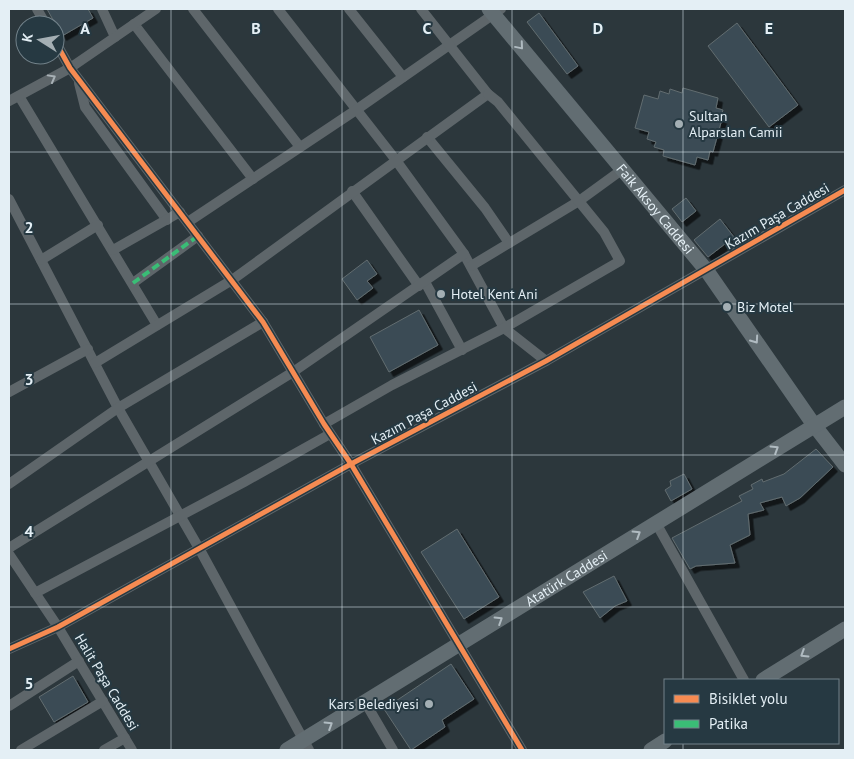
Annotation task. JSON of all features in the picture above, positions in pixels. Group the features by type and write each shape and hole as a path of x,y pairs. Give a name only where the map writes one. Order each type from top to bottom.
{"street":[{"path":"102,9 115,37"},
{"path":"9,101 70,68 156,9"},
{"path":"193,9 300,147"},
{"path":"278,9 395,159 464,254 504,328 546,361"},
{"path":"348,9 403,77"},
{"path":"324,424 392,385 504,328 620,261 604,232 498,102 488,94 421,9"},
{"path":"188,222 356,110 494,10"},
{"name":"Faik Aksoy Caddesi","path":"494,10 707,271 814,425 845,465"},
{"path":"134,24 253,179"},
{"path":"65,59 263,322 330,434 352,464 458,646 522,750"},
{"path":"77,77 85,106 167,220"},
{"path":"95,363 232,280 395,159 488,94"},
{"path":"19,96 98,224 157,325"},
{"path":"427,137 485,208 509,242"},
{"path":"471,266 578,200 622,169"},
{"name":"Kazım Paşa Caddesi","path":"9,650 58,627 200,550 352,464 546,361 707,271 845,190"},
{"path":"352,191 422,284 462,350"},
{"path":"9,199 118,408 180,514 306,745"},
{"path":"113,250 180,212"},
{"path":"41,260 98,224"},
{"path":"133,283 198,236"},
{"path":"9,548 293,372 464,254"},
{"path":"9,484 118,408 263,322"},
{"path":"9,392 88,349"},
{"name":"Atatürk Caddesi","path":"288,750 306,745 365,702 845,407"},
{"path":"35,593 330,434"},
{"path":"656,523 743,679"},
{"name":"Halit Paşa Caddesi","path":"9,554 58,627 132,750"},
{"path":"765,679 845,628"},
{"path":"9,706 79,661"},
{"path":"21,750 103,700"},
{"path":"365,702 393,750"},
{"path":"104,750 125,738"},
{"path":"651,750 664,742"}],"building":[{"path":"47,9 88,9 93,18 65,34 65,15 50,15"},
{"path":"539,13 578,66 567,74 527,22"},
{"path":"737,23 798,105 769,127 708,46"},
{"name":"Sultan Alparslan Camii","path":"683,88 718,98 716,108 723,110 713,152 710,151 708,160 697,157 695,165 663,156 664,150 654,147 656,142 647,139 649,132 635,128 644,95 658,99 660,91 669,94 670,89 682,93"},
{"path":"686,198 696,211 682,222 672,209"},
{"path":"720,219 734,237 708,257 694,240"},
{"path":"367,260 377,274 367,281 373,288 357,300 342,279"},
{"path":"419,310 438,345 389,372 370,337"},
{"path":"816,449 833,467 800,498 786,506 782,497 760,503 764,510 748,514 750,535 730,545 735,563 696,566 690,569 672,538 742,501 739,496 753,489 751,485 762,479 763,482 784,474"},
{"path":"684,474 692,489 671,501 665,490 671,486 670,481"},
{"path":"457,529 499,597 464,619 421,552"},
{"path":"614,576 627,601 615,606 600,618 583,592"},
{"name":"Kars Belediyesi","path":"451,664 474,699 442,720 445,727 411,750 384,709"},
{"path":"73,676 88,702 54,722 39,697"}],"marked path":[{"path":"133,283 198,236"}],"cycle path":[{"path":"65,59 263,322 324,424 351,464 522,750"},
{"path":"9,649 58,627 351,464 546,361 845,190"}],"place":[{"name":"Sultan Alparslan Camii","path":"679,124"},
{"name":"Hotel Kent Ani","path":"441,294"},
{"name":"Biz Motel","path":"727,307"},
{"name":"Kars Belediyesi","path":"429,704"}]}
